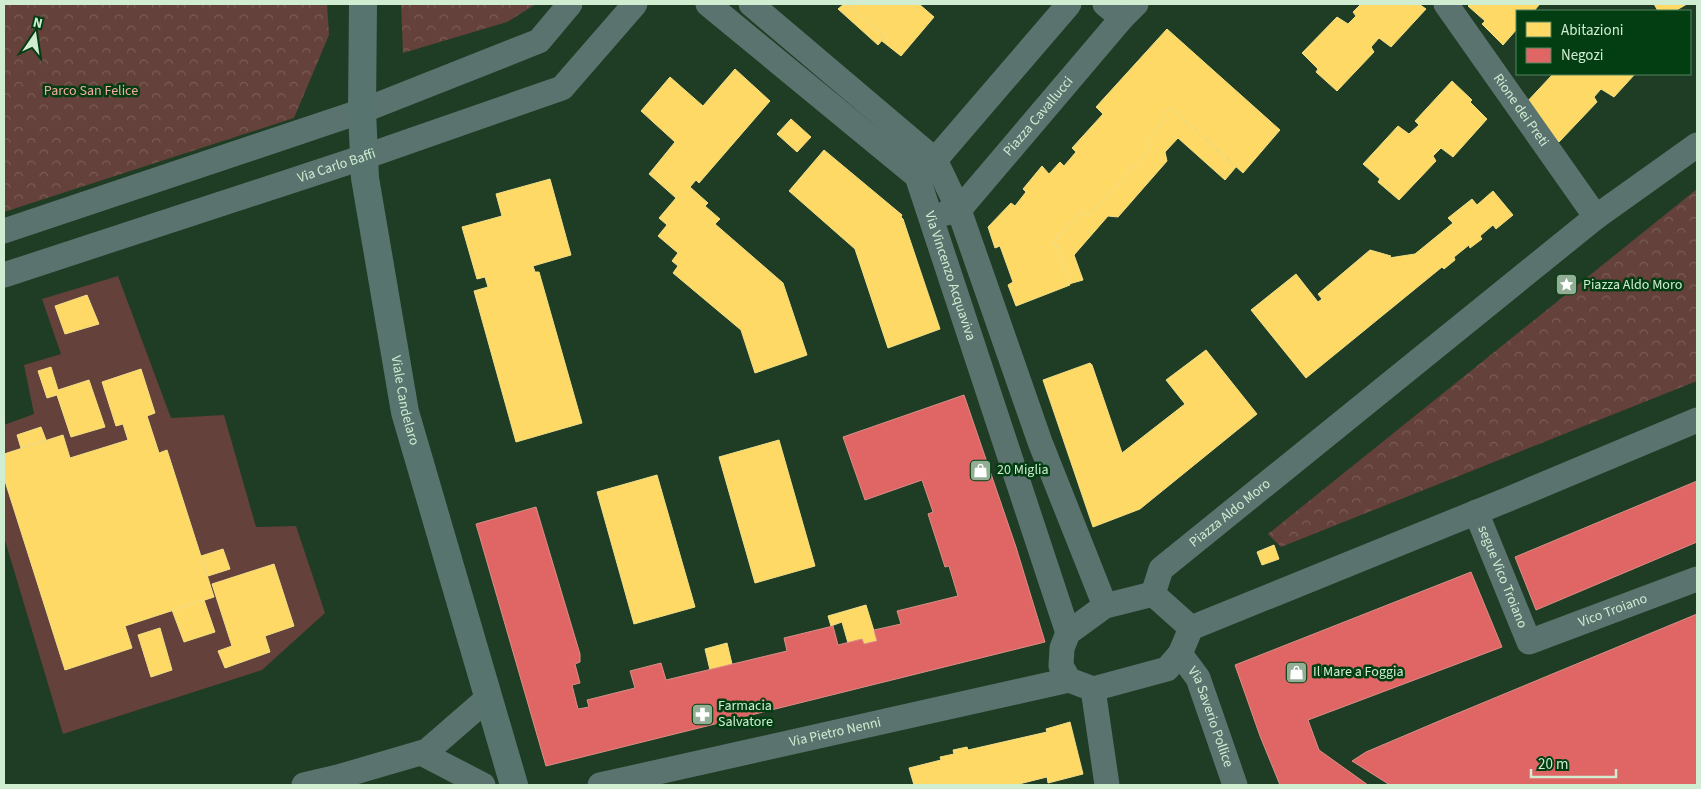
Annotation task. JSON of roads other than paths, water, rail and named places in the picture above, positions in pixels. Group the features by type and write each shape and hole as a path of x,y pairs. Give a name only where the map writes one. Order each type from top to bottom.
{"main road":[{"name":"Viale Candelaro","path":"363,4 362,111 367,187 405,412 514,785"}],"street":[{"path":"4,231 362,111 538,41 570,4"},
{"name":"Via Carlo Baffi","path":"4,275 364,156 562,88 635,4"},
{"name":"Via Vincenzo Acquaviva","path":"708,4 917,176 1068,633"},
{"name":"Via Vincenzo Acquaviva","path":"751,4 935,160 959,210 1040,442 1105,606"},
{"path":"935,160 1069,4"},
{"name":"Rione dei Preti","path":"1446,4 1596,217"},
{"name":"Piazza Cavallucci","path":"959,210 1121,9"},
{"name":"Piazza Aldo Moro","path":"1153,594 1160,569 1596,217 1697,145"},
{"path":"931,217 959,210"},
{"path":"1191,628 1153,594 1105,606 1068,633 1062,648 1061,666 1069,680 1093,689 1167,669 1180,654 1191,628 1697,420"},
{"name":"segue Vico Troiano","path":"1476,512 1529,642"},
{"name":"Vico Troiano","path":"1529,642 1697,579"},
{"name":"Via Saverio Pollice","path":"1180,654 1198,678 1235,785"},
{"name":"Via Pietro Nenni","path":"600,785 1069,680"},
{"path":"1093,689 1108,785"},
{"path":"304,785 338,778 421,754 427,751 488,698"},
{"path":"421,754 483,785"}],"place":[{"name":"Piazza Aldo Moro","path":"1567,285"},
{"name":"20 Miglia","path":"981,470"},
{"name":"Il Mare a Foggia","path":"1297,672"},
{"name":"Farmacia Salvatore","path":"702,714"}],"park label":[{"name":"Parco San Felice","path":"91,91"}]}
